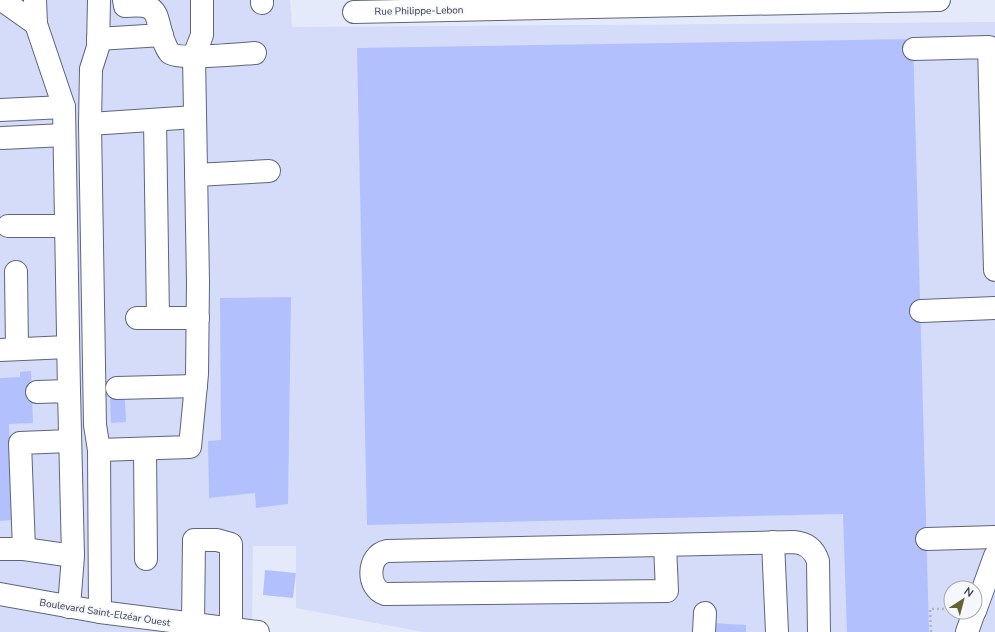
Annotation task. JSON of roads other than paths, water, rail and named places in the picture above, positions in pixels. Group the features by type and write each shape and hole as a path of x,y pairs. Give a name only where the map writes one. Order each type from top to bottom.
{"street":[{"path":"2,0 36,24"},
{"path":"36,0 36,24 64,107 73,556 69,607"},
{"path":"100,450 190,448 196,386 198,318 194,56 202,35 202,0"},
{"name":"Rue Philippe-Lebon","path":"354,12 548,4 939,0"},
{"path":"100,612 100,450 95,425 90,124 91,69 98,47 99,4 124,3 152,8 158,14 162,35 170,52 180,56 255,53"},
{"path":"98,39 162,35"},
{"path":"914,49 989,47 995,270"},
{"path":"0,110 64,107"},
{"path":"90,124 196,117"},
{"path":"155,120 148,318 198,318"},
{"path":"2,138 64,135"},
{"path":"196,175 268,172"},
{"path":"8,226 66,226"},
{"path":"16,272 8,349 68,347"},
{"path":"921,311 995,308"},
{"path":"117,388 196,386"},
{"path":"37,392 69,391"},
{"path":"24,549 20,443 70,441"},
{"path":"145,449 146,559"},
{"path":"927,539 995,537"},
{"path":"193,624 194,540 217,540 231,544 231,629"},
{"path":"773,542 777,632"},
{"path":"665,545 667,591 385,594 378,591 372,581 375,559 380,553 387,551 773,542 804,544 812,549 817,556 819,565 819,632"},
{"path":"0,549 24,549 73,556"},
{"path":"983,589 995,556"},
{"name":"Boulevard Saint-Elzéar Ouest","path":"0,594 100,612 258,632"},
{"path":"967,632 972,620"}]}
